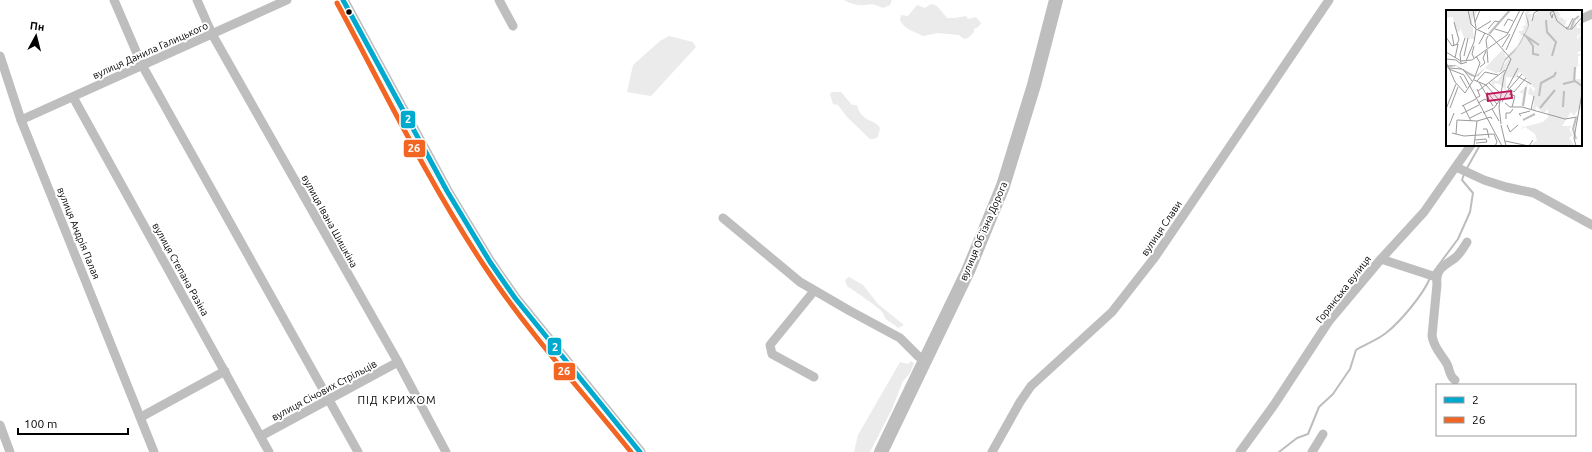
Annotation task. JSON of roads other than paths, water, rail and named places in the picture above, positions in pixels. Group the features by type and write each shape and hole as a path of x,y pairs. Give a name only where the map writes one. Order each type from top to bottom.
{"highway":[{"name":"вулиця Обʼїзна Дорога","path":"881,452 987,227 1003,186 1033,89 1056,0"}],"street":[{"path":"114,0 142,65 358,452"},
{"name":"вулиця Івана Шишкіна","path":"197,0 212,34 398,362 446,452"},
{"name":"вулиця Данила Галицького","path":"22,120 287,0"},
{"path":"343,0 447,191 490,262 516,298 640,452"},
{"path":"499,0 513,26"},
{"name":"вулиця Слави","path":"992,452 1020,402 1031,386 1058,360 1097,327 1133,287 1155,257 1329,0"},
{"path":"1582,19 1592,14"},
{"name":"вулиця Андрія Палая","path":"0,56 22,120 154,452"},
{"name":"вулиця Степана Разіна","path":"73,96 269,452"},
{"name":"Горянська вулиця","path":"1240,452 1278,399 1329,321 1381,259 1463,170 1471,146"},
{"path":"1463,170 1506,187 1534,192 1592,225"},
{"path":"723,218 767,256 814,291 900,338 925,361"},
{"path":"1455,380 1451,377 1446,363 1436,351 1433,343 1432,336 1437,284 1436,277 1439,269 1456,257 1467,242"},
{"path":"1381,259 1436,277"},
{"path":"814,291 770,345 772,354 814,377"},
{"name":"вулиця Січових Стрільців","path":"261,436 398,362"},
{"path":"141,417 225,371"},
{"path":"0,425 10,452"},
{"path":"1312,452 1323,434"}],"waterway":[{"path":"1467,168 1479,146"},
{"path":"1432,274 1458,239 1470,212 1473,193 1462,180 1464,174"},
{"path":"1279,452 1297,438 1308,434 1319,407 1333,394 1350,369 1356,350 1379,338 1392,328 1417,300 1430,278"}],"district":[{"name":"ПІД КРИЖОМ","path":"397,400"}]}
